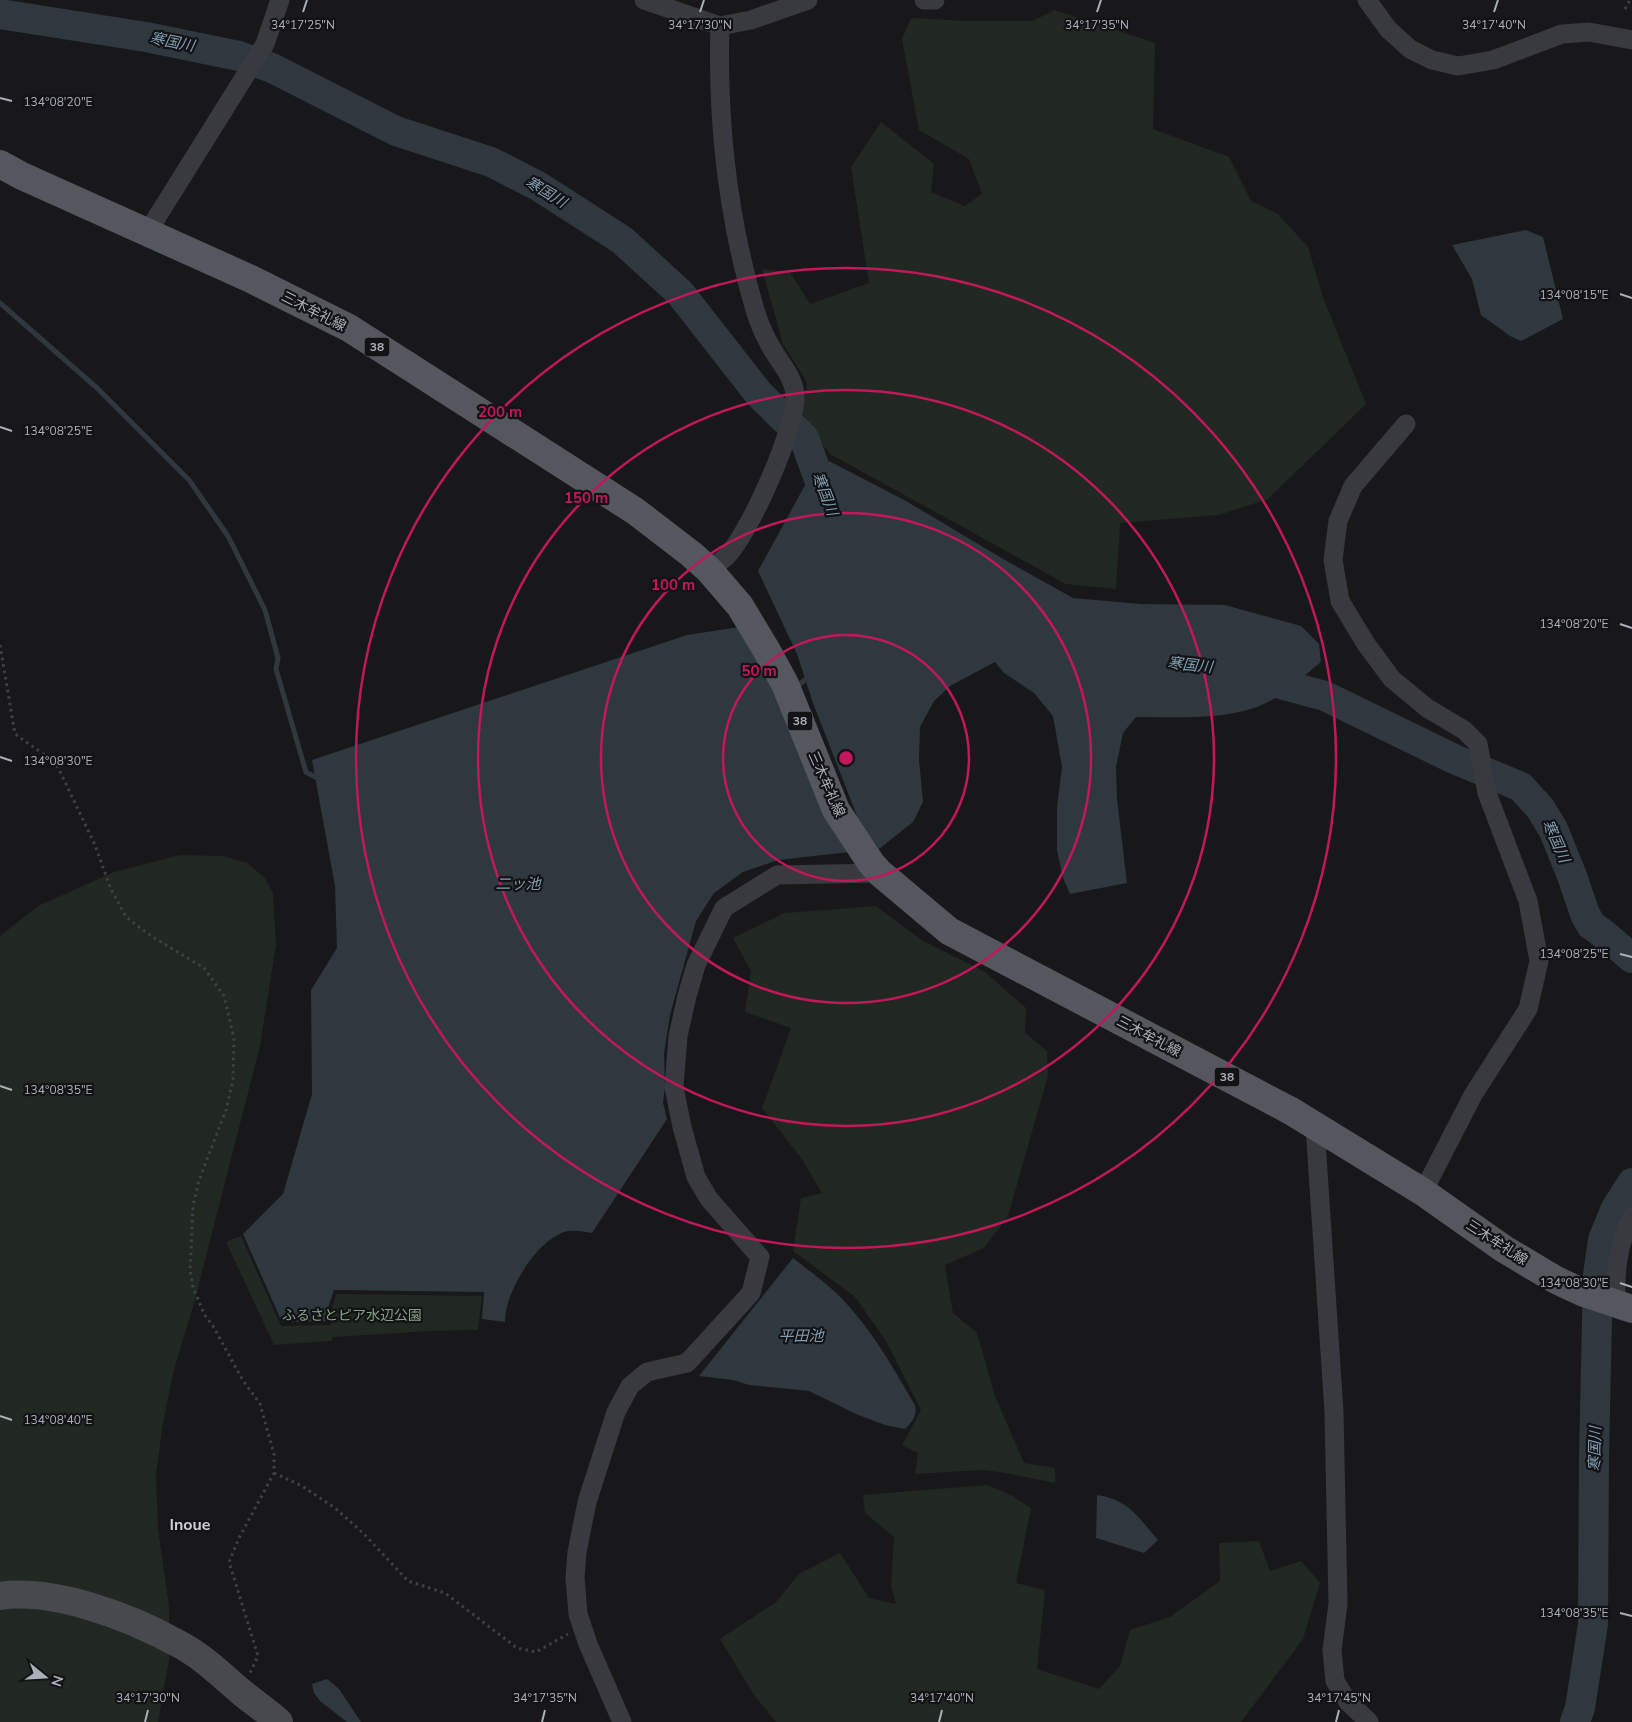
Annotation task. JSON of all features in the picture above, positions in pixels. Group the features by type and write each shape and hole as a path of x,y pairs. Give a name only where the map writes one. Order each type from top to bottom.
{"main road":[{"name":"三木牟礼線","path":"0,164 22,176 251,279 349,328 635,511 715,577 740,606 785,684 836,810 875,868 949,931 1291,1112 1422,1192 1504,1249 1556,1280 1584,1293 1620,1305"}],"street":[{"path":"147,233 265,44 280,0"},
{"path":"644,0 720,26 751,20 808,0"},
{"path":"924,0 935,0"},
{"path":"1367,0 1388,29 1410,49 1432,60 1458,66 1493,60 1562,34 1589,32 1632,40"},
{"path":"715,577 753,514 775,467 795,410 795,393 790,376 759,323 747,282 730,200 718,73 720,26"},
{"path":"1406,424 1353,486 1338,521 1333,560 1340,601 1366,644 1392,679 1427,708 1464,730 1478,744 1487,793 1528,901 1539,961 1528,1009 1472,1095 1422,1192"},
{"path":"622,1722 588,1644 578,1614 575,1578 577,1552 587,1502 616,1412 630,1386 647,1372 686,1363 751,1292 760,1257 709,1199 696,1177 682,1127 674,1087 678,1036 686,996 696,965 724,908 777,876 875,868"},
{"path":"1315,1126 1334,1412 1338,1604 1332,1650 1335,1681 1348,1702 1369,1722"},
{"path":"1620,1305 1615,1274 1620,1245 1632,1216"},
{"path":"0,1596 27,1594 51,1596 72,1601 136,1624 178,1643 224,1677 279,1722"}],"path":[{"path":"1625,9 1630,0"},
{"path":"0,645 15,734 56,763 95,845 110,887 126,917 151,936 204,968 224,996 234,1038 234,1080 226,1110 199,1180 194,1206 190,1270 193,1287 204,1314 213,1326 242,1379 260,1404 274,1454 274,1473 239,1538 229,1562 258,1656 240,1692"},
{"path":"274,1473 302,1486 335,1508 363,1533 408,1581 445,1593 517,1648 536,1652 582,1626"}],"green space":[{"path":"1055,10 1155,43 1153,129 1229,157 1251,201 1278,214 1308,247 1323,297 1366,404 1268,499 1219,515 1120,523 1116,589 1066,584 830,454 802,418 807,382 783,344 762,269 790,272 810,304 869,283 851,167 881,122 934,164 931,192 965,206 982,194 969,159 919,130 902,39 911,18 966,21 1033,21"},
{"path":"180,855 224,856 247,863 265,878 273,894 276,945 260,1046 193,1307 174,1369 163,1423 156,1474 158,1529 169,1606 170,1654 158,1722 0,1722 0,936 38,906 114,872"},
{"path":"876,906 923,941 985,972 1026,1008 1025,1033 1047,1051 1048,1076 1008,1216 984,1248 945,1265 953,1313 977,1333 995,1396 1024,1463 1055,1468 1055,1483 982,1470 915,1474 918,1453 902,1445 921,1410 886,1341 855,1297 793,1251 801,1198 822,1193 801,1158 762,1108 791,1028 745,1012 751,971 733,938 785,913"},
{"name":"ふるさとピア水辺公園","path":"241,1236 281,1326 331,1325 331,1313 336,1294 482,1296 478,1330 333,1337 331,1341 274,1345 226,1242"},
{"path":"987,1485 1011,1495 1031,1508 1016,1583 1045,1590 1037,1669 1099,1689 1120,1666 1130,1630 1170,1617 1220,1581 1219,1543 1259,1541 1270,1571 1301,1561 1320,1583 1303,1639 1241,1722 776,1722 754,1695 720,1639 776,1602 799,1574 840,1553 869,1598 896,1604 891,1586 894,1537 865,1513 863,1495"}],"water":[{"path":"1526,230 1543,237 1563,319 1521,341 1510,336 1481,315 1472,279 1452,245"},
{"path":"829,461 906,501 1073,598 1141,604 1225,605 1301,626 1319,644 1321,662 1281,694 1254,708 1211,716 1136,717 1123,733 1116,767 1117,799 1127,883 1070,894 1063,878 1057,850 1057,807 1062,767 1053,716 1034,693 1004,673 995,662 950,686 934,701 920,727 919,760 923,802 913,822 879,849 859,821 813,703 797,654 758,571 804,487"},
{"name":"二ッ池","path":"746,626 859,851 778,860 743,872 714,893 696,921 670,1015 664,1054 665,1086 663,1103 667,1119 592,1233 568,1231 557,1235 535,1255 525,1268 510,1296 505,1322 482,1319 484,1292 334,1290 327,1311 327,1321 282,1322 243,1234 283,1194 312,1094 311,990 337,948 335,886 312,760 687,635"},
{"name":"平田池","path":"793,1258 847,1304 859,1318 898,1375 915,1405 914,1418 905,1429 885,1425 856,1414 809,1391 749,1385 733,1380 699,1376"},
{"path":"1097,1495 1108,1497 1125,1505 1158,1540 1144,1553 1096,1538"},
{"path":"327,1679 339,1689 361,1722 347,1722 320,1701 314,1693 312,1684"}],"waterway":[{"name":"寒国川","path":"0,14 146,37 239,56 272,68 396,131 491,162 538,186 622,240 680,293 759,394 804,438 831,512"},
{"path":"0,303 97,388 189,480 228,536 265,610 278,658 276,669 306,772 321,780"},
{"path":"796,687 811,675"},
{"name":"寒国川","path":"1251,676 1325,696 1454,759 1521,787 1540,808 1553,829 1585,914 1591,925 1632,958"},
{"name":"寒国川","path":"1575,1722 1580,1708 1593,1624 1598,1275 1603,1240 1616,1208 1632,1183"}],"district":[{"name":"Inoue","path":"190,1524"}]}
